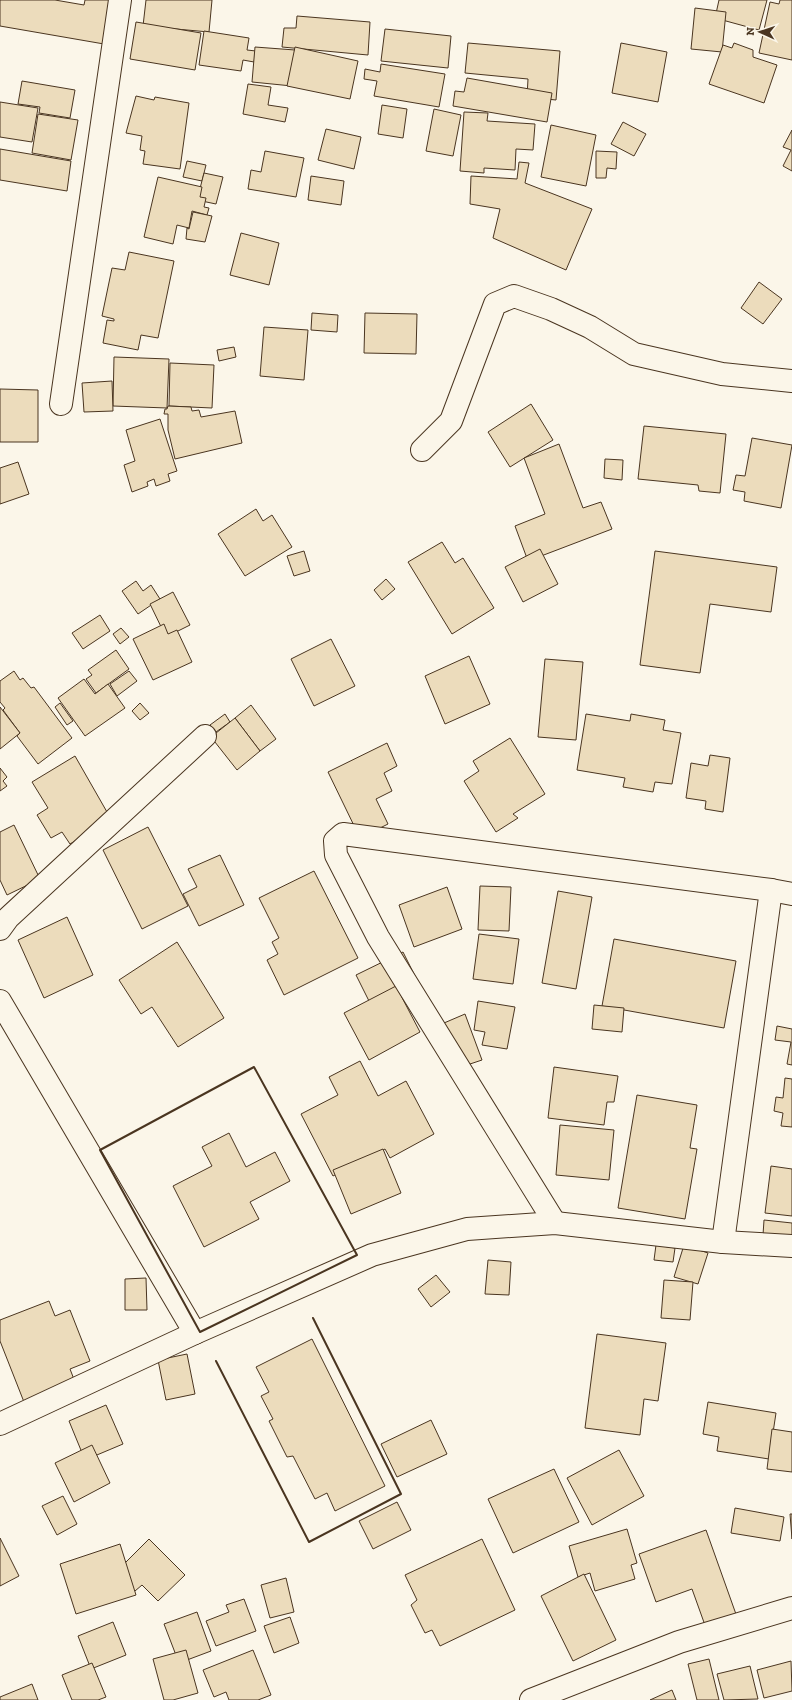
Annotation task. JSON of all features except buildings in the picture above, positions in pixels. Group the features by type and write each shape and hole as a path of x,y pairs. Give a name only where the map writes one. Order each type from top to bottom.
{"street":[{"path":"61,404 120,0"},
{"path":"422,450 451,421 480,340 495,304 514,296 551,309 590,327 634,354 722,374 792,381"},
{"path":"0,929 8,918 205,736"},
{"path":"555,1223 378,937 336,855 335,841 343,834 792,894"},
{"path":"723,1242 771,890"},
{"path":"0,1001 195,1333"},
{"path":"0,1424 195,1333 372,1255 467,1228 555,1223 723,1242 792,1246"},
{"path":"531,1700 680,1642 792,1608"}],"wall":[{"path":"254,1067 357,1255 200,1332 100,1150 254,1067"},
{"path":"216,1361 309,1542 401,1494 313,1318"}]}
